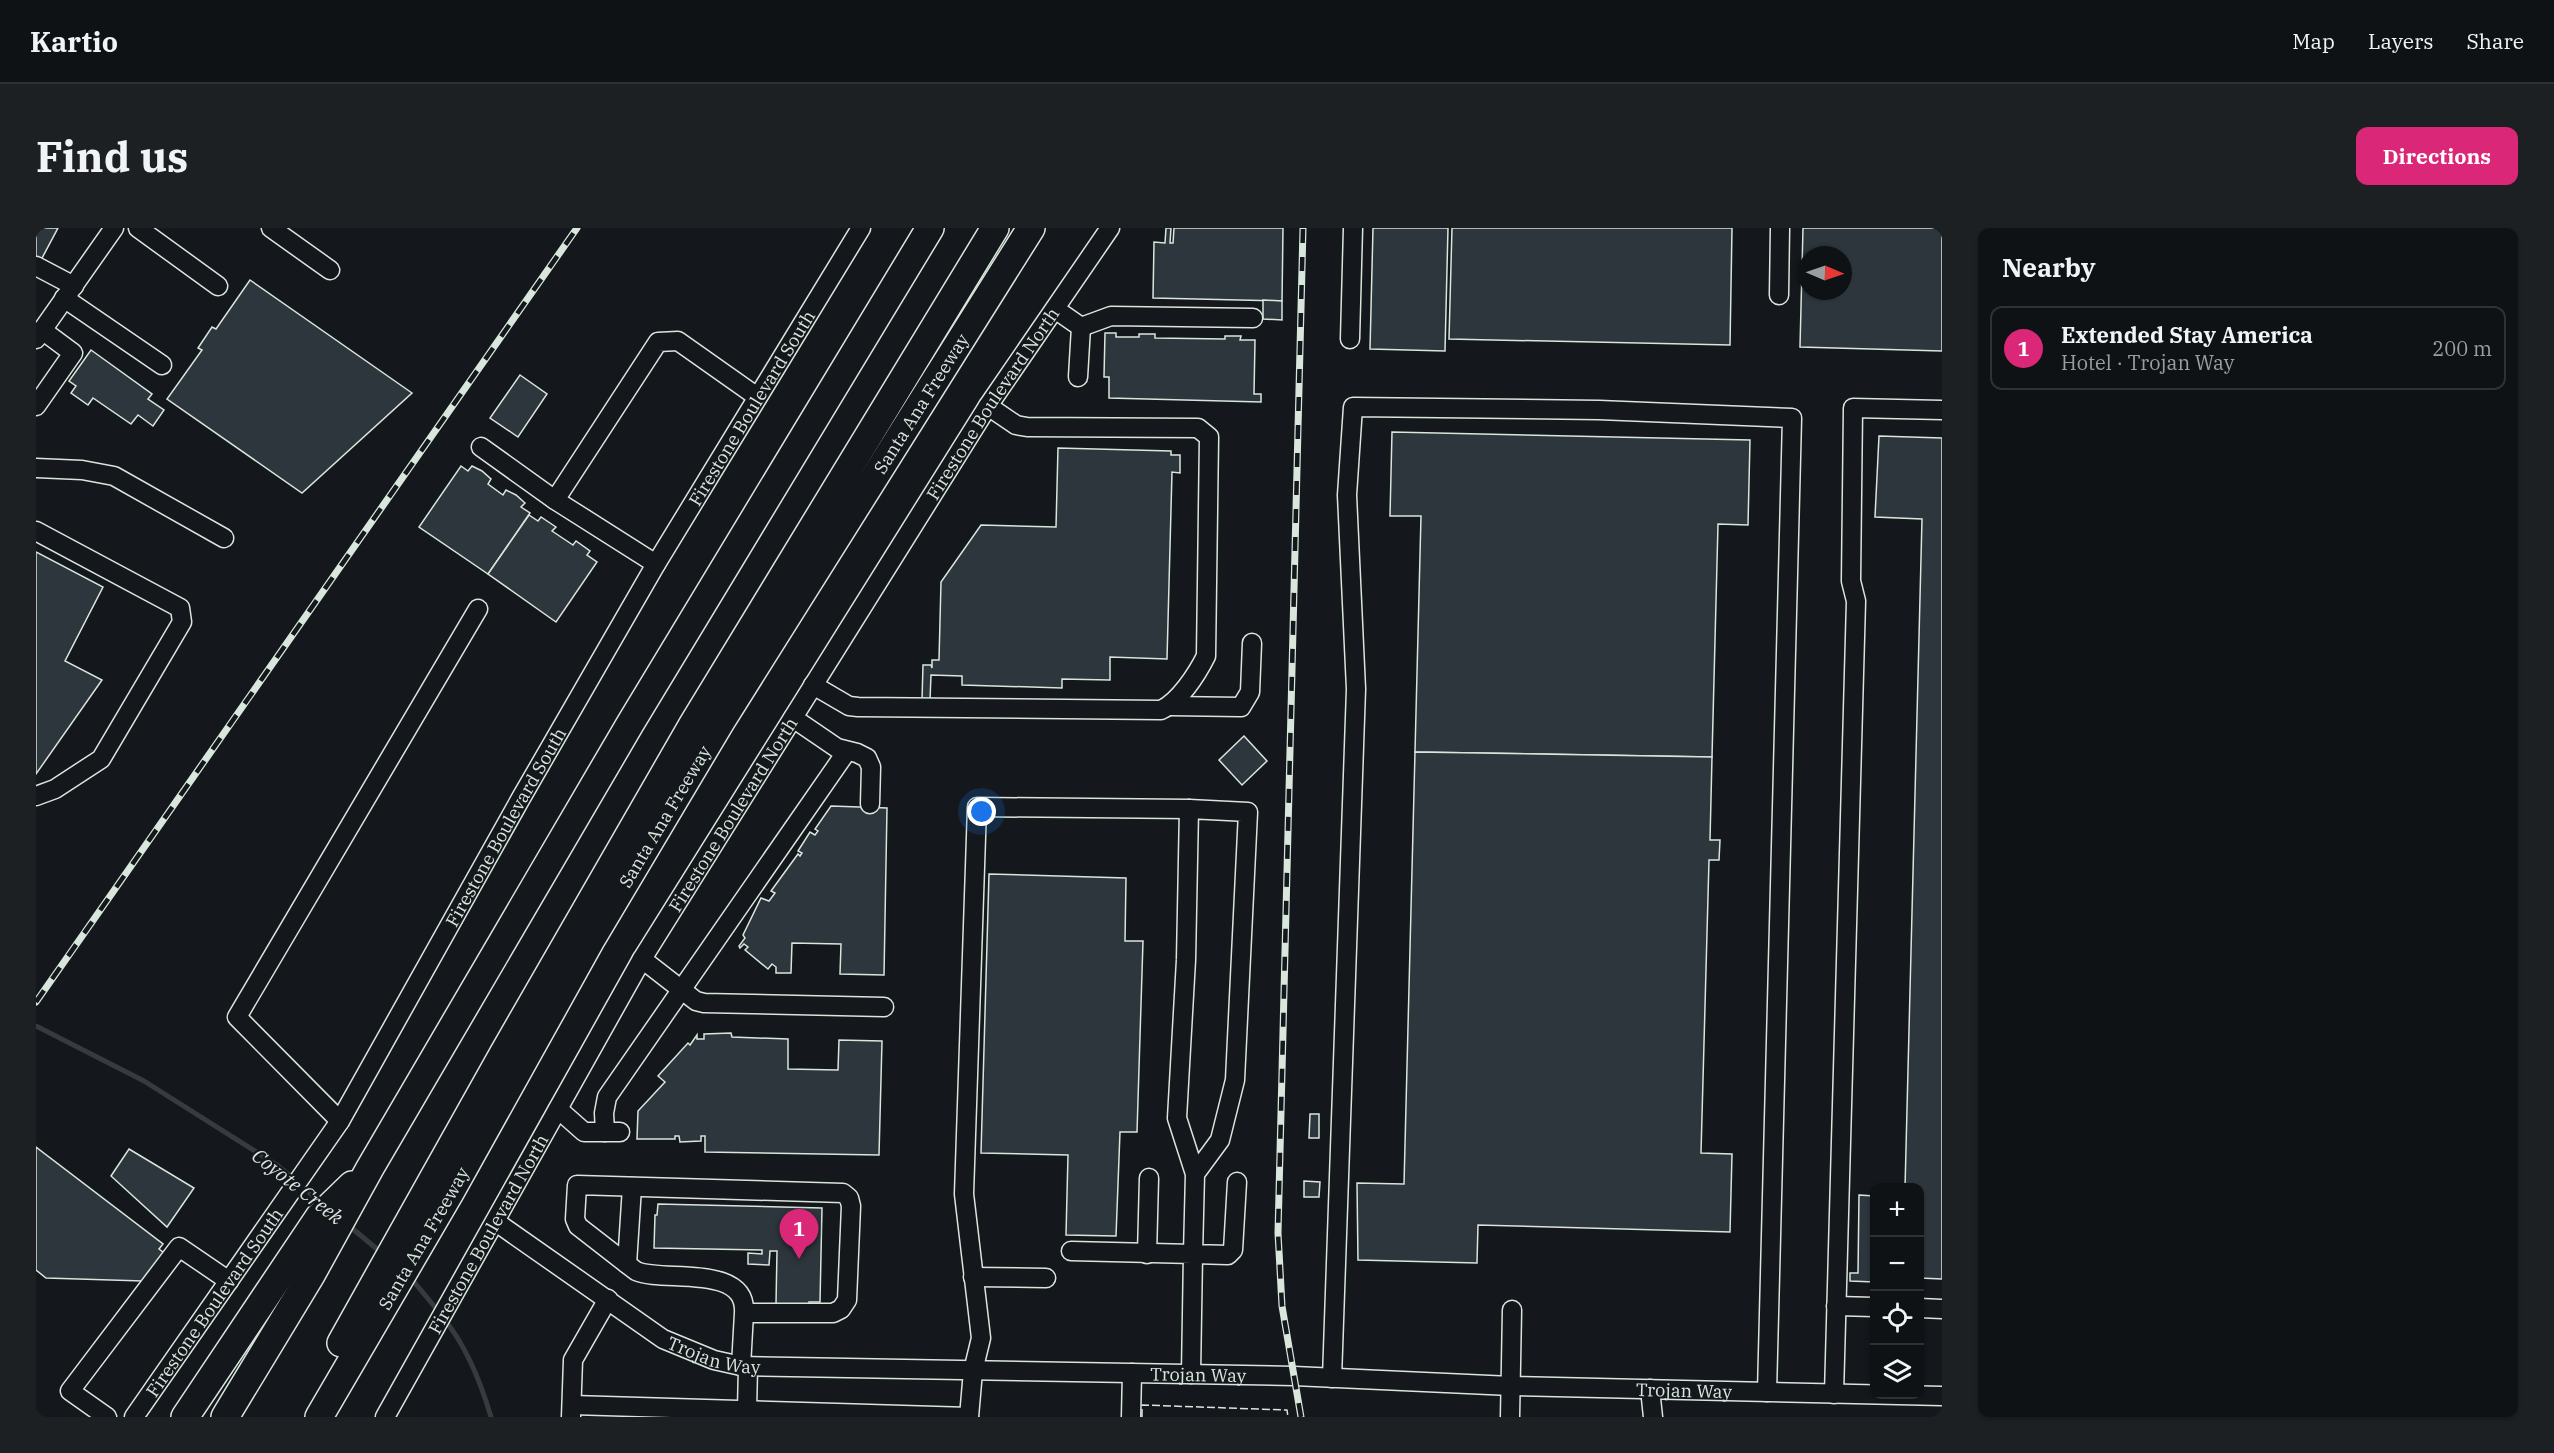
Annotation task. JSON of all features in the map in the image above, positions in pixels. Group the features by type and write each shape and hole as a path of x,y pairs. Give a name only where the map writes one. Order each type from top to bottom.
{"highway":[{"path":"225,1417 303,1265 319,1217 370,1168 630,724 930,228"},
{"path":"442,1184 687,734 938,318 995,228"},
{"name":"Santa Ana Freeway","path":"319,1417 369,1313 442,1184 720,723 1030,228"},
{"path":"184,1417 303,1265"},
{"path":"298,1417 369,1313"}],"street":[{"path":"36,406 73,353 39,334 114,228"},
{"path":"138,228 218,286"},
{"path":"271,228 330,270"},
{"name":"Firestone Boulevard South","path":"134,1417 340,1121 521,798 656,564 756,396 861,228"},
{"name":"Firestone Boulevard North","path":"386,1417 642,959 988,406 1110,228"},
{"path":"1350,339 1353,228"},
{"path":"1779,296 1780,228"},
{"path":"36,266 162,364"},
{"path":"1055,309 1081,327"},
{"path":"1081,327 1111,316 1253,318"},
{"path":"1078,377 1081,327"},
{"path":"555,500 658,342 678,340 756,396"},
{"path":"988,406 1016,425 1027,427 1198,428 1209,437 1206,656 1170,706"},
{"path":"1332,1378 1356,689 1347,495 1353,407 1599,410 1792,418 1767,1392"},
{"path":"1834,1394 1856,601 1851,581 1853,408 1942,410"},
{"path":"481,447 555,500 656,564"},
{"path":"36,468 82,470 114,476 224,538"},
{"path":"36,531 180,608 182,622 101,759 55,789 36,796"},
{"path":"340,1121 237,1017 478,609"},
{"path":"813,685 849,706 858,707 1161,710 1170,706 1241,706 1250,692 1252,643"},
{"path":"792,718 837,748 867,758 871,767 870,804"},
{"path":"558,1109 584,1132 612,1132 604,1113 607,1097 847,751"},
{"path":"608,1299 573,1360 572,1411 747,1410 969,1417 973,1371 981,1338 964,1194 977,807 1189,809 1248,812 1235,1080 1220,1140 1195,1174"},
{"path":"1189,809 1186,960 1177,1118 1195,1174 1191,1374"},
{"path":"642,959 696,1001 704,1003 884,1007"},
{"path":"1147,1254 1149,1178"},
{"path":"1071,1251 1228,1255 1233,1250 1237,1182"},
{"path":"744,1313 833,1313 842,1309 847,1300 851,1206 849,1198 843,1193 577,1185 575,1219 578,1226 627,1264 646,1276 710,1278 725,1284 738,1294 744,1304 744,1313 745,1366 747,1410"},
{"path":"627,1264 632,1186"},
{"name":"Trojan Way","path":"496,1222 663,1339 706,1357 745,1366 1191,1374 1510,1386 1942,1396"},
{"path":"107,1417 69,1391 179,1247 229,1281"},
{"path":"973,1277 1046,1278"},
{"path":"1836,1306 1870,1307"},
{"path":"1924,1308 1942,1309"},
{"path":"1510,1417 1512,1310"},
{"path":"1131,1417 1132,1373"},
{"path":"1650,1389 1653,1417"}],"building":[{"path":"36,228 58,228 41,260 36,257"},
{"path":"1166,228 1171,228 1170,243 1173,243 1174,228 1283,228 1282,301 1153,298 1154,242 1165,243"},
{"path":"1373,228 1448,228 1445,351 1370,349"},
{"path":"1452,228 1732,228 1730,345 1449,339"},
{"path":"1803,228 1942,228 1942,351 1800,347 1801,300 1852,300 1852,246 1803,246"},
{"path":"250,280 412,393 302,493 167,399 202,350 198,348 212,327 216,329"},
{"path":"1263,300 1282,301 1282,320 1263,319"},
{"path":"1105,333 1116,333 1116,337 1155,334 1155,338 1225,339 1225,336 1241,336 1240,340 1255,340 1254,394 1261,394 1261,402 1109,398 1109,377 1104,377"},
{"path":"91,350 152,394 148,399 164,410 153,426 138,415 131,424 93,398 88,405 71,393 76,386 69,381"},
{"path":"520,375 547,394 518,437 490,418"},
{"path":"1392,432 1750,440 1748,525 1718,524 1712,757 1415,752 1421,516 1390,516"},
{"path":"1879,436 1942,438 1942,1279 1924,1278 1924,1183 1905,1183 1922,519 1875,517"},
{"path":"1058,448 1171,451 1171,455 1180,455 1180,473 1172,472 1167,659 1110,657 1110,680 1062,679 1062,688 962,685 962,676 931,675 930,700 922,700 923,665 931,665 932,668 932,660 939,660 941,582 981,525 1056,527"},
{"path":"461,466 468,471 472,466 482,471 491,479 488,484 503,495 506,490 516,495 525,503 521,507 530,513 488,574 419,527"},
{"path":"529,515 538,521 541,517 556,527 552,531 573,545 576,541 590,551 587,555 597,562 556,622 488,574"},
{"path":"36,552 103,587 65,661 102,680 36,774"},
{"path":"1244,736 1267,761 1242,785 1219,760"},
{"path":"1415,752 1712,757 1710,840 1720,840 1719,860 1709,860 1701,1153 1732,1154 1730,1232 1478,1225 1477,1263 1358,1260 1357,1183 1404,1184"},
{"path":"831,806 887,808 884,975 840,974 841,944 792,943 791,973 776,973 776,967 772,964 768,969 745,950 748,947 744,944 740,948 739,946 745,938 743,935 761,898 769,901 775,893 771,891 798,854 800,856 802,853 798,851 810,832 815,835 818,831 815,829"},
{"path":"989,874 1126,878 1125,941 1143,941 1137,1132 1120,1132 1116,1236 1066,1235 1068,1155 981,1153"},
{"path":"731,1033 732,1037 788,1039 788,1069 838,1070 839,1040 882,1041 879,1155 705,1152 705,1136 701,1136 701,1141 680,1142 679,1136 675,1136 675,1139 637,1139 638,1111 665,1082 658,1076 688,1043 690,1045 697,1035 697,1039 704,1039 704,1034"},
{"path":"1310,1114 1319,1114 1319,1138 1309,1138"},
{"path":"36,1147 163,1244 159,1249 164,1253 143,1281 46,1278 36,1270"},
{"path":"129,1149 194,1188 167,1227 111,1176"},
{"path":"1304,1181 1320,1182 1319,1197 1304,1197"},
{"path":"1859,1195 1870,1196 1870,1282 1850,1281 1850,1273 1858,1273"},
{"path":"658,1204 822,1208 820,1302 776,1304 777,1251 770,1251 769,1265 748,1264 748,1253 762,1254 762,1250 654,1248 655,1215 657,1215"}],"waterway":[{"name":"Coyote Creek","path":"36,1026 144,1081 277,1165 323,1204"},
{"name":"Coyote Creek","path":"348,1225 383,1254"},
{"name":"Coyote Creek","path":"410,1277 439,1312"},
{"name":"Coyote Creek","path":"444,1319 460,1341 472,1366 491,1417"}],"railway":[{"path":"36,1002 577,228"},
{"path":"1301,1417 1282,1306 1278,1233 1303,228"}],"fence":[{"path":"1142,1417 1142,1405 1287,1410 1288,1417"}],"place":[{"name":"Extended Stay America","path":"799,1259"}]}
